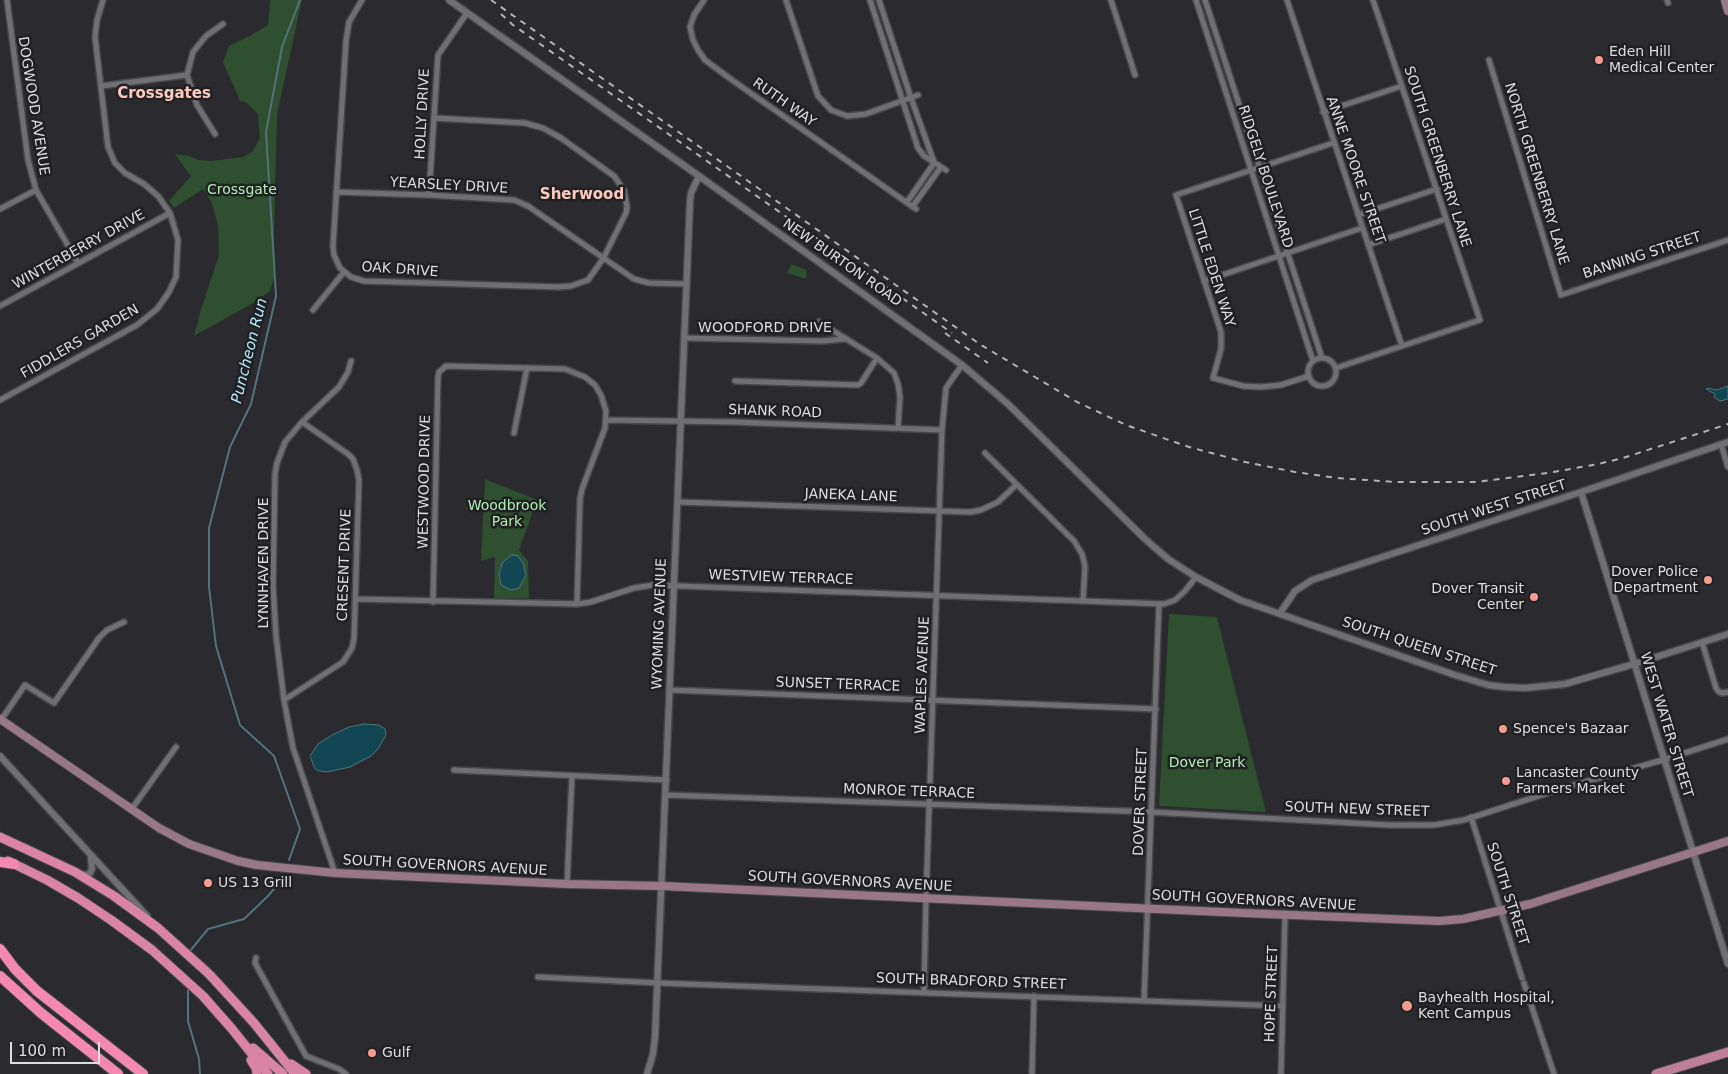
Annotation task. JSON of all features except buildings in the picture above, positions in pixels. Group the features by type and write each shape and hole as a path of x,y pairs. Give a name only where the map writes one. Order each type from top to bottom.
{"highway":[{"path":"0,837 75,872 114,896 158,928 209,974 242,1010 295,1074"},
{"path":"0,858 47,880 111,920 162,959 203,996 268,1074"},
{"path":"0,862 14,864"},
{"path":"0,949 15,969 37,991 143,1074"},
{"path":"0,976 41,1013 118,1074"},
{"path":"203,996 254,1064 257,1074"},
{"path":"232,1029 283,1074"},
{"path":"281,1057 306,1074"}],"main road":[{"path":"1724,0 1728,11"},
{"name":"SOUTH GOVERNORS AVENUE","path":"2,722 158,828 199,848 238,861 275,868 335,873 1439,921 1463,919 1536,902 1728,841"},
{"path":"1656,1074 1728,1052"}],"street":[{"name":"DOGWOOD AVENUE","path":"7,0 28,160 36,190 78,263"},
{"name":"FIDDLERS GARDEN","path":"0,400 137,325 157,309 169,292 176,277 178,240 170,213 158,196 115,164 108,147 95,37 97,20 103,0"},
{"name":"OAK DRIVE","path":"362,0 351,17 346,32 333,246 337,263 344,272 351,277 364,281 559,287 571,286 588,280 603,259 626,213 627,206 624,190 614,176 544,128 525,123 434,118"},
{"name":"NEW BURTON ROAD","path":"449,0 699,176 962,365 1008,404 1145,539 1168,559 1196,578"},
{"name":"RUTH WAY","path":"704,0 694,15 690,26 693,40 705,60 907,202"},
{"path":"786,0 818,96 832,110 848,116 866,114 918,95"},
{"path":"870,0 918,148 924,156 943,168 914,207 907,202 934,163"},
{"path":"879,0 934,163"},
{"path":"1111,0 1136,75"},
{"name":"RIDGELY BOULEVARD","path":"1196,0 1313,361"},
{"path":"1205,0 1322,358"},
{"name":"ANNE MOORE STREET","path":"1287,0 1402,346"},
{"name":"SOUTH GREENBERRY LANE","path":"1373,0 1480,320 1402,346"},
{"name":"HOLLY DRIVE","path":"429,195 438,55 467,13"},
{"path":"215,134 197,105 187,75 193,52 206,36 223,24"},
{"name":"NORTH GREENBERRY LANE","path":"1489,60 1562,294"},
{"path":"101,86 187,75"},
{"path":"1225,89 1233,86"},
{"path":"1323,112 1402,86"},
{"path":"1252,170 1333,143"},
{"name":"LITTLE EDEN WAY","path":"1252,170 1176,195 1221,332 1220,354 1213,378 1242,386 1261,387 1280,385 1309,376"},
{"name":"WYOMING AVENUE","path":"648,1074 654,1050 658,983 690,201 691,193 699,176"},
{"path":"1358,215 1437,189"},
{"path":"0,209 36,190"},
{"name":"YEARSLEY DRIVE","path":"336,192 494,198 522,203 626,275 641,282 687,284"},
{"name":"WINTERBERRY DRIVE","path":"0,306 170,213"},
{"path":"1368,245 1446,219"},
{"path":"1204,280 1362,228"},
{"name":"BANNING STREET","path":"1562,294 1728,240"},
{"path":"313,310 344,272"},
{"path":"819,322 877,358 894,373 900,397 898,428"},
{"name":"WOODFORD DRIVE","path":"684,338 812,341 845,339"},
{"path":"1336,368 1402,346"},
{"path":"735,381 858,385 877,358"},
{"path":"1322,358 1330,360 1336,368 1334,380 1326,386 1313,383 1308,370 1313,361 1322,358"},
{"name":"LYNNHAVEN DRIVE","path":"335,873 294,748 284,700 276,636 273,586 275,474 285,442 302,422 339,387 348,372 351,361"},
{"name":"WAPLES AVENUE","path":"924,992 942,430 946,388 962,365"},
{"name":"WESTWOOD DRIVE","path":"433,602 438,377 440,372 446,366 527,368"},
{"path":"514,433 527,368 565,370 586,377 601,394 607,420 582,489 577,604"},
{"name":"SHANK ROAD","path":"607,420 942,430"},
{"name":"CRESENT DRIVE","path":"284,700 343,662 352,648 354,638 359,480 357,470 348,454 302,422"},
{"name":"SOUTH WEST STREET","path":"1280,613 1294,591 1312,580 1728,442"},
{"path":"1721,444 1728,467"},
{"path":"985,452 1074,541 1082,554 1085,566 1083,601"},
{"name":"JANEKA LANE","path":"678,502 970,512 998,502 1016,485"},
{"name":"WEST WATER STREET","path":"1580,492 1728,964"},
{"name":"WESTVIEW TERRACE","path":"356,599 577,604 591,602 634,588 653,585 1164,604 1175,600 1186,591 1196,578"},
{"name":"SOUTH QUEEN STREET","path":"1196,578 1240,600 1455,675 1504,688 1562,685 1728,634"},
{"name":"DOVER STREET","path":"1144,1001 1159,604"},
{"path":"2,722 25,685 54,704 99,638 107,630 124,622"},
{"path":"1702,642 1716,688 1724,694 1728,692"},
{"name":"SUNSET TERRACE","path":"670,690 1156,709"},
{"name":"SOUTH NEW STREET","path":"1152,812 1434,825 1471,818 1563,788 1663,760 1728,739"},
{"path":"131,810 176,747"},
{"path":"0,756 158,928"},
{"path":"454,770 667,780"},
{"path":"567,884 572,776"},
{"name":"MONROE TERRACE","path":"666,795 1152,812"},
{"name":"SOUTH STREET","path":"1471,818 1554,1074"},
{"path":"75,872 84,875 90,873 92,869 91,857"},
{"name":"HOPE STREET","path":"1281,1074 1285,915"},
{"path":"256,958 255,962 306,1056 339,1069 346,1074"},
{"name":"SOUTH BRADFORD STREET","path":"538,977 1283,1006"},
{"path":"1032,1074 1034,996"}],"green space":[{"name":"Crossgate","path":"270,0 302,0 277,114 274,233 275,274 270,291 253,303 194,336 219,255 218,226 211,201 203,189 174,208 169,201 191,176 175,154 211,161 243,157 253,151 260,138 258,114 246,102 240,101 223,62 229,46 268,25"},
{"path":"791,264 807,270 806,279 787,273"},
{"name":"Woodbrook Park","path":"485,479 537,500 519,550 528,561 529,598 494,598 495,557 481,561"},
{"name":"Dover Park","path":"1169,614 1217,617 1266,812 1159,806"}],"water":[{"path":"1728,386 1728,399 1720,401 1714,397 1715,394 1706,389 1717,390"},
{"path":"512,555 518,556 523,563 526,575 519,588 511,590 501,585 499,573 503,562"},
{"path":"364,724 379,725 385,729 386,735 378,749 371,756 350,767 327,772 315,769 310,756 318,744 349,727"}],"waterway":[{"name":"Puncheon Run","path":"289,860 300,829 274,756 240,725 216,646 209,587 209,528 230,447 251,404 276,296 266,132 282,47 300,0"},
{"name":"Puncheon Run","path":"190,951 208,929 244,919 268,896 283,878"},
{"name":"Puncheon Run","path":"188,990 188,1021 199,1059 200,1074"}],"railway":[{"path":"491,0 981,345 1077,402 1126,425 1189,447 1245,462 1337,478 1395,482 1475,482 1548,473 1598,464 1623,458 1728,424"},
{"path":"501,14 513,25 952,333"},
{"path":"945,333 988,363"}],"place":[{"name":"Eden Hill Medical Center","path":"1599,60"},
{"name":"Dover Police Department","path":"1708,580"},
{"name":"Dover Transit Center","path":"1534,597"},
{"name":"Spence's Bazaar","path":"1503,729"},
{"name":"Lancaster County Farmers Market","path":"1506,781"},
{"name":"US 13 Grill","path":"208,883"},
{"name":"Bayhealth Hospital, Kent Campus","path":"1407,1006"},
{"name":"Gulf","path":"372,1053"}],"district":[{"name":"Crossgates","path":"164,94"},
{"name":"Sherwood","path":"582,195"}]}
